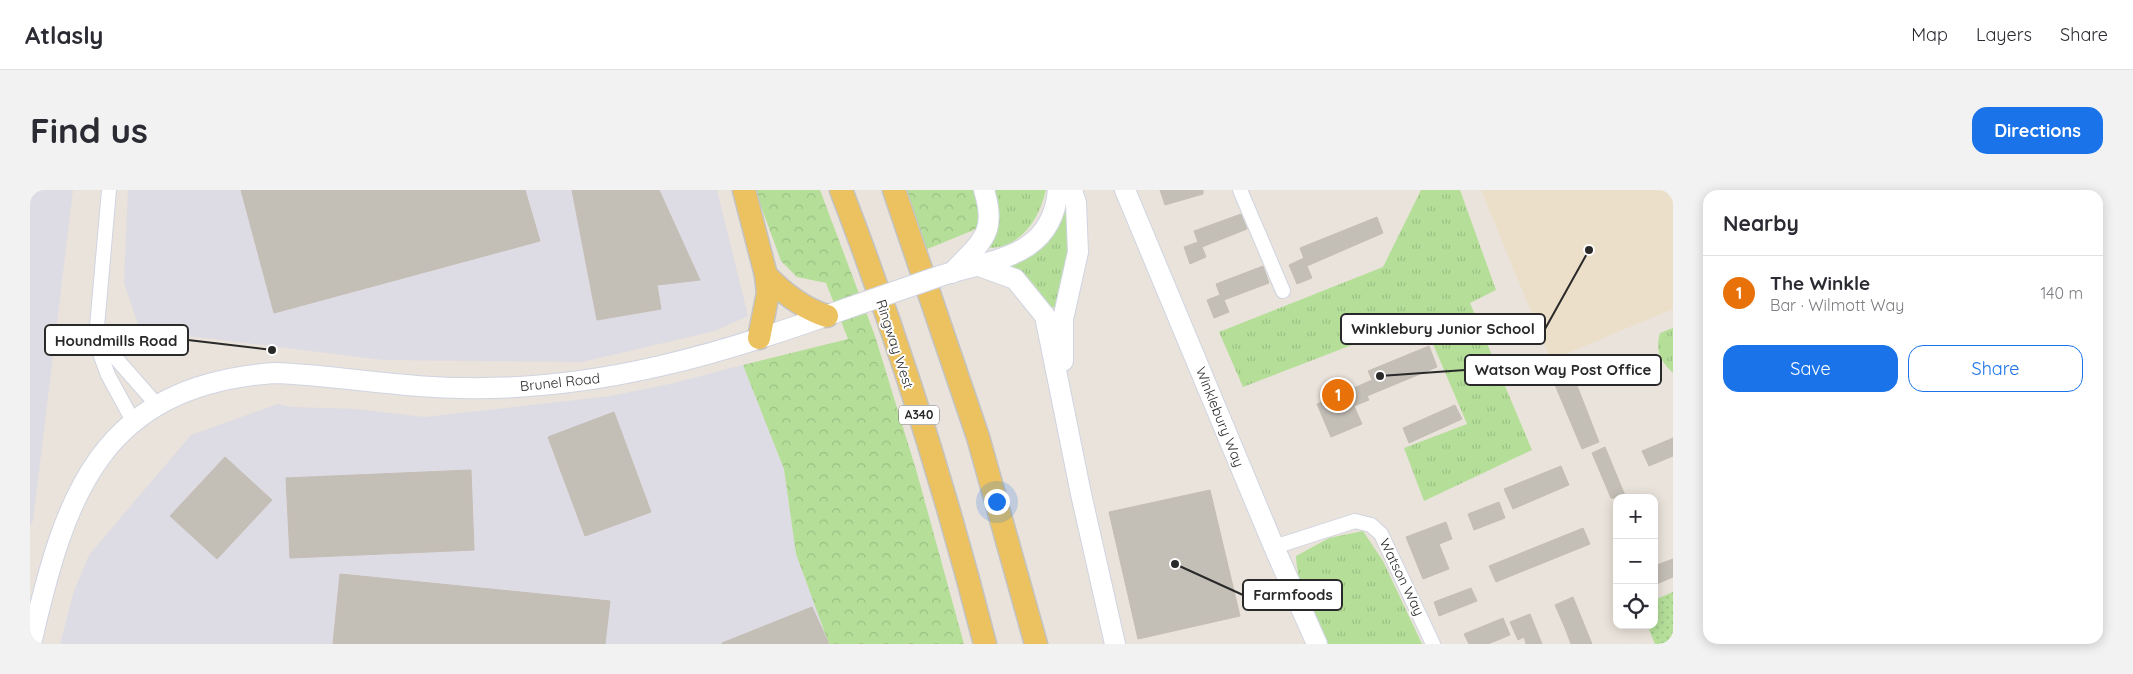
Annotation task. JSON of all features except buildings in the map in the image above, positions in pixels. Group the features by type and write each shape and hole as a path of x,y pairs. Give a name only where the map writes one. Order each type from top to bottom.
{"main road":[{"path":"744,190 766,275 768,294 759,338"},
{"name":"Ringway West","path":"841,190 918,411 965,564 985,644"},
{"path":"894,190 978,437 1036,644"},
{"path":"766,275 780,290 812,311 827,316"}],"street":[{"path":"108,190 96,314 99,339 108,375 133,421"},
{"name":"Brunel Road","path":"946,274 978,245 988,232 990,224 984,190"},
{"name":"Brunel Road","path":"31,644 44,585 68,512 80,488 109,445 133,421 157,405 212,382 274,373 463,388 518,387 579,382 697,358 827,316 946,274 982,267 1012,254 1040,236 1052,220 1058,190"},
{"path":"1062,403 1063,319 1078,252 1076,202 1072,190"},
{"name":"Winklebury Way","path":"1125,190 1274,547 1317,644"},
{"path":"1240,190 1283,291"},
{"path":"982,267 1015,279 1045,316 1062,403 1115,644"},
{"path":"99,339 157,405"},
{"name":"Watson Way","path":"1274,547 1355,521 1371,525 1382,534 1433,644"}],"shaded area":[{"path":"30,190 73,190 33,521 30,525"},
{"path":"128,190 717,190 748,316 715,331 582,362 383,360 140,330 124,283"},
{"path":"1481,190 1673,190 1673,309 1551,360"},
{"path":"743,365 784,469 796,554 829,644 60,644 74,591 89,555 191,435 278,404 292,407 356,409 425,417 611,396 674,383"}],"green space":[{"path":"755,190 820,190 875,336 917,473 964,644 829,644 796,554 784,469 743,365 848,339 826,283 797,277 781,261"},
{"path":"902,190 974,190 981,227 925,250"},
{"path":"995,190 1046,190 1039,211 1027,230 1011,243 989,248 996,233 998,220"},
{"path":"1421,190 1460,190 1496,290 1470,303 1532,450 1424,501 1404,448 1467,424 1422,318 1243,387 1219,332 1383,267"},
{"path":"1063,205 1067,209 1068,259 1056,308 1044,306 1021,274 1006,263"},
{"path":"1673,328 1673,373 1662,360 1658,345 1660,333"},
{"path":"1363,531 1383,561 1422,644 1326,644 1302,590 1296,556 1329,538"},
{"path":"1673,592 1673,644 1655,644 1649,629 1658,629 1658,598"}],"place":[{"name":"Winklebury Junior School","path":"1589,250"},
{"name":"Houndmills Road","path":"272,350"},
{"name":"Watson Way Post Office","path":"1380,376"},
{"name":"The Winkle","path":"1338,395"},
{"name":"Farmfoods","path":"1175,564"}]}
